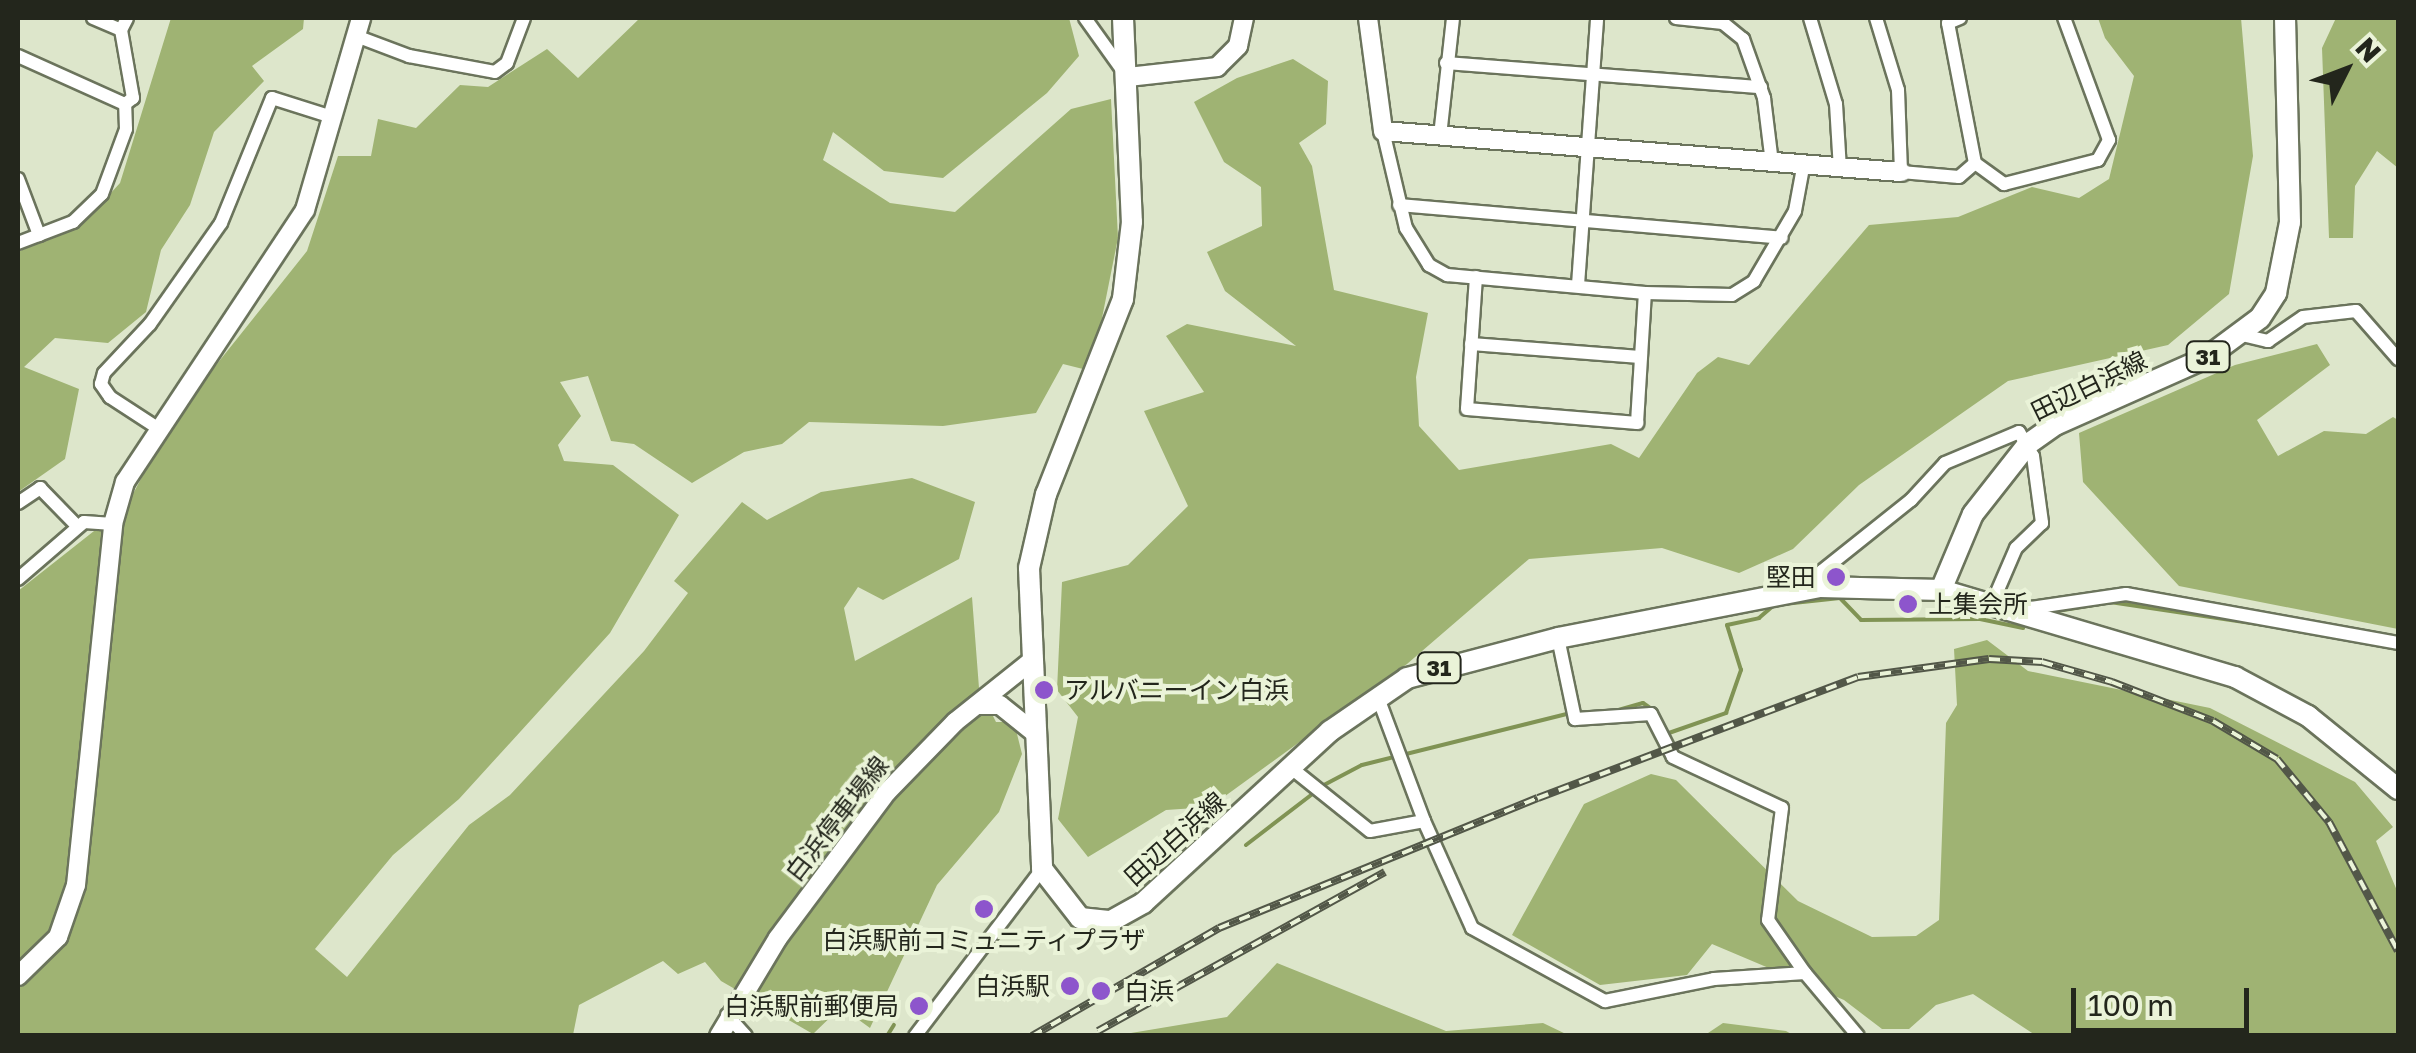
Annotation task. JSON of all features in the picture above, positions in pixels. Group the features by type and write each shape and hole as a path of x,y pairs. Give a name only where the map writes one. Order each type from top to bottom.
{"main road":[{"path":"1042,869 1030,662 1029,568 1036,534 1123,298 1132,222 1123,18"},
{"name":"田辺白浜線","path":"1941,590 1973,514 2028,444 2057,424 2206,358 2242,335 2276,293 2289,243 2284,18"},
{"name":"田辺白浜線","path":"1042,869 1080,918 1096,923 1126,915 1290,767 1377,695 1460,660 1820,587 1941,590 2235,676 2308,716 2398,789"}],"street":[{"path":"93,18 124,24 132,98 125,104"},
{"path":"18,976 58,937 76,885 114,524 125,482 156,426 275,264 305,210 361,18"},
{"path":"356,36 409,56 495,72 507,64 524,18"},
{"path":"1086,18 1128,77 1217,67 1238,46 1244,18"},
{"path":"1368,18 1383,131 1398,205 1412,243 1429,265 1447,275 1646,293 1732,295 1754,281 1782,238 1803,168"},
{"path":"1440,136 1454,18"},
{"path":"1578,285 1597,18"},
{"path":"1676,18 1724,20 1748,49 1761,88 1772,163"},
{"path":"1810,18 1836,104 1840,170"},
{"path":"1876,18 1898,90 1901,172"},
{"path":"1960,18 1948,22 1975,163 2004,184 2098,160 2108,140 2064,18"},
{"path":"18,56 125,104"},
{"path":"1446,64 1761,88"},
{"path":"156,426 110,397 101,384 104,372 150,324 221,223 272,98 332,117"},
{"path":"18,243 84,216 102,194 126,129 125,104"},
{"path":"1383,131 1803,168 1959,177 1975,163"},
{"path":"18,179 39,235"},
{"path":"1398,205 1782,238"},
{"path":"1476,278 1467,408 1637,423 1646,293"},
{"path":"2242,335 2268,341 2303,317 2356,311 2398,359"},
{"path":"1471,344 1641,357"},
{"path":"1820,587 1822,571 1912,500 1945,463 2019,432 2028,444 2042,524 2016,548 1991,606"},
{"path":"18,503 40,488 78,526"},
{"path":"18,579 78,526 96,520 114,524"},
{"path":"2026,616 2031,608 2126,594 2398,643"},
{"path":"1558,638 1574,712 1651,714 1673,757 1782,808 1768,920 1804,973 1858,1036"},
{"name":"白浜停車場線","path":"719,1036 727,1015 887,792 976,704 1030,662"},
{"path":"1377,695 1424,820 1472,928 1605,1001 1714,978 1804,973"},
{"path":"976,704 1000,705 1035,733"},
{"path":"1290,767 1370,832 1424,820"},
{"path":"915,1036 1042,869"},
{"path":"727,1015 746,1036"}],"green space":[{"path":"171,18 304,18 303,29 252,66 264,81 214,132 190,205 161,250 146,312 108,343 55,338 24,367 79,389 65,459 18,492 18,252 86,220 120,183"},
{"path":"640,18 1069,18 1079,56 1047,93 943,178 884,171 833,132 823,160 890,203 955,212 1071,109 1111,99 1118,238 1098,338 1083,369 1063,364 1036,413 943,426 809,422 782,444 744,452 692,483 634,444 611,441 588,376 560,382 581,416 558,445 564,461 613,465 679,515 610,633 459,799 393,855 315,949 347,977 469,825 510,795 644,651 688,593 674,581 742,502 767,520 821,492 912,478 975,502 959,559 883,600 858,587 844,608 855,661 972,597 979,688 996,722 1014,722 1022,754 999,812 937,885 870,1028 841,1007 813,1034 721,981 705,962 678,974 663,961 579,1005 573,1035 18,1036 18,591 127,505 173,419 307,251 338,156 371,156 378,119 416,128 460,85 488,87 547,49 578,78"},
{"path":"2098,18 2241,18 2253,156 2229,294 2168,345 2008,381 1859,485 1793,549 1739,573 1662,548 1529,559 1407,664 1210,807 1166,810 1088,857 1058,819 1078,717 1057,690 1062,582 1128,565 1188,506 1144,411 1204,392 1166,336 1187,324 1296,346 1225,291 1207,252 1262,226 1261,187 1224,162 1194,102 1237,78 1293,59 1328,81 1326,124 1299,143 1312,166 1334,290 1428,313 1416,377 1419,426 1459,470 1611,444 1639,458 1697,373 1718,357 1749,365 1869,225 1958,217 2032,187 2079,198 2109,179 2134,76 2105,38"},
{"path":"2336,18 2398,18 2398,168 2377,151 2355,186 2353,238 2329,238 2322,48"},
{"path":"2317,344 2330,365 2257,420 2278,456 2324,431 2366,434 2393,417 2398,420 2398,629 2179,586 2083,482 2079,433 2235,365"},
{"path":"1987,640 2028,671 2210,708 2355,782 2393,827 2376,841 2398,893 2398,1035 2035,1035 1973,994 1936,1005 1909,1029 1882,1029 1844,1000 1712,944 1687,975 1600,985 1512,935 1584,804 1651,774 1676,780 1798,901 1872,937 1916,936 1939,920 1946,723 1957,705 1954,649"},
{"path":"1277,963 1446,1031 1543,1023 1568,1035 1119,1035 1227,1017"},
{"path":"1723,1023 1786,1031 1793,1035 1705,1035"}],"waterway":[{"path":"1784,604 1840,598 1861,620 1980,619 2023,628"},
{"path":"2110,602 2264,625"},
{"path":"2051,612 2100,604"},
{"path":"1666,734 1726,713 1741,670 1727,625 1759,618 1774,605"},
{"path":"1615,711 1643,703 1656,712"},
{"path":"1322,786 1362,765 1571,713"},
{"path":"1246,845 1315,792"},
{"path":"887,1036 894,1025"}],"railway":[{"path":"1032,1036 1219,928 1538,798 1858,677 1989,659 2042,662 2112,682 2213,721 2277,759 2329,822 2398,951"},
{"path":"1098,1031 1385,872"}],"place":[{"name":"堅田","path":"1836,577"},
{"name":"上集会所","path":"1908,604"},
{"name":"アルバニーイン白浜","path":"1044,690"},
{"name":"白浜駅前コミュニティプラザ","path":"984,909"},
{"name":"白浜駅","path":"1070,986"},
{"name":"白浜","path":"1101,991"},
{"name":"白浜駅前郵便局","path":"919,1006"}]}
